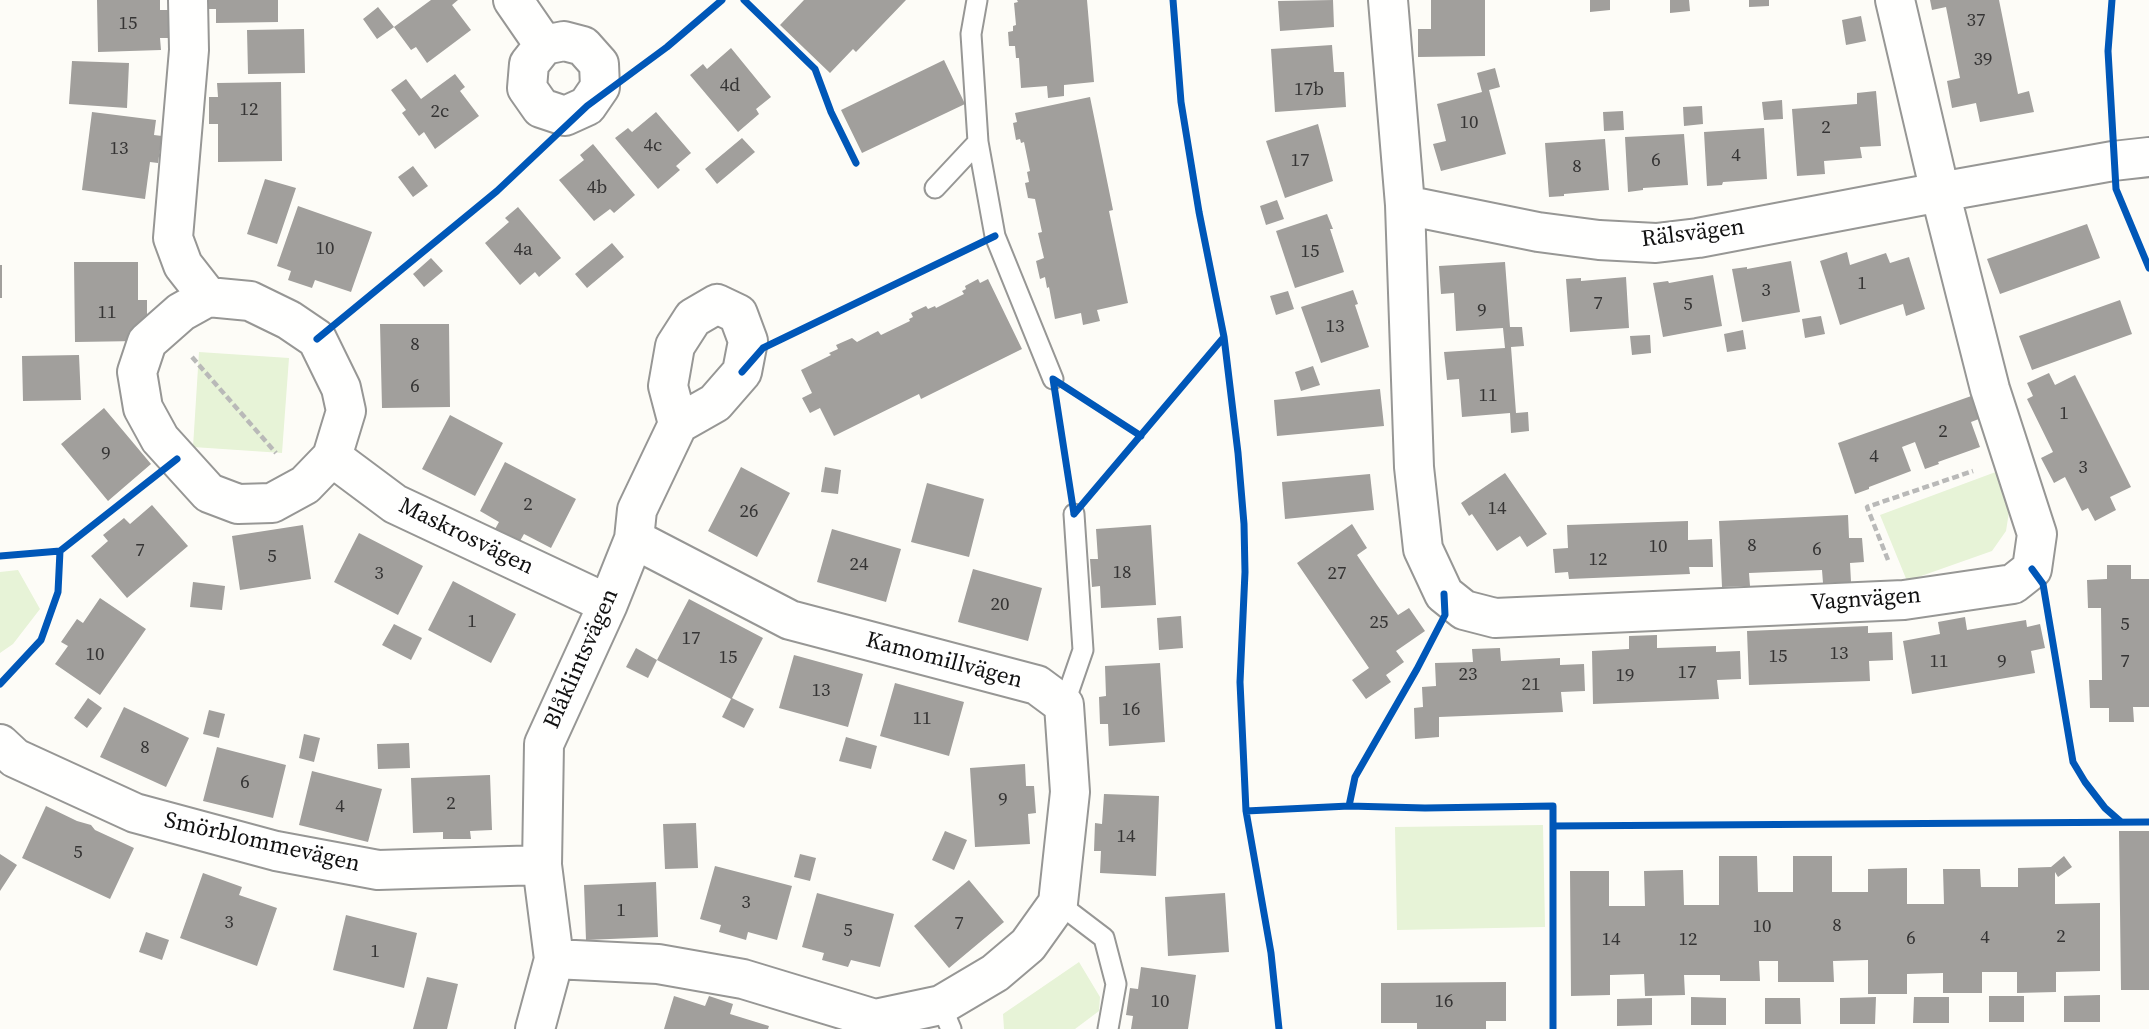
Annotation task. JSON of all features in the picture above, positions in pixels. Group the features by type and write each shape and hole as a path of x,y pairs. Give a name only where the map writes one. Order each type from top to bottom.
{"street":[{"path":"188,0 189,50 173,238 183,265 208,297"},
{"path":"513,0 544,45"},
{"path":"1388,0 1405,205"},
{"path":"1895,0 1940,192"},
{"name":"Rälsvägen","path":"1405,205 1538,232 1599,240 1656,243 1698,238 1940,192 2149,157"},
{"name":"Vagnvägen","path":"1405,205 1414,467 1423,549 1444,594 1464,610 1495,618 1904,600 2013,584 2032,569 2037,534 1990,389 1940,192"},
{"path":"208,297 250,301 289,320 317,340 341,388 346,411 332,457 305,485 272,503 238,504 209,493 160,439 143,408 137,372 148,342 164,327 181,312 208,297"},
{"name":"Blåklintsvägen","path":"535,1029 554,959 542,865 544,744 608,604 634,538 637,510 678,424"},
{"name":"Maskrosvägen","path":"332,457 395,504 608,604"},
{"name":"Kamomillvägen","path":"634,538 790,620 1037,685 1063,705"},
{"path":"554,959 658,964 731,977 875,1019 946,1017 1028,945 1058,902 1070,792 1063,705"},
{"name":"Smörblommevägen","path":"0,744 15,758 135,813 275,851 378,870 542,865"}],"lane":[{"path":"977,0 971,34 978,142 995,236 1053,379"},
{"path":"935,188 978,142"},
{"path":"1063,705 1083,650 1074,514"},
{"path":"1058,902 1104,938 1116,984 1108,1029"}],"path":[{"path":"164,327 305,485"},
{"path":"1904,600 1867,507 2012,458"}],"green space":[{"path":"199,352 289,358 282,453 193,447"},
{"path":"2001,470 2009,512 2006,531 1992,551 1907,581 1880,515"},
{"path":"18,570 40,609 13,644 0,653 0,572"},
{"path":"1543,825 1545,927 1397,930 1395,827"},
{"path":"1079,962 1100,997 1099,1011 1075,1029 1004,1029 1003,1014"}],"building":[{"path":"97,0 160,0 160,10 169,10 169,38 160,38 161,50 98,52"},
{"path":"206,0 278,0 278,22 216,23 216,9 206,9"},
{"path":"431,0 458,0 452,5 471,30 427,63 416,47 411,50 394,27"},
{"path":"804,0 906,0 856,52 853,49 830,73 780,25"},
{"path":"1017,0 1087,0 1094,82 1064,85 1064,96 1048,98 1047,86 1021,88 1019,58 1016,58 1015,46 1009,46 1008,32 1013,31 1013,26 1016,25 1014,3 1018,2"},
{"path":"1333,0 1334,27 1280,31 1278,1"},
{"path":"1431,0 1485,0 1485,56 1418,57 1418,29 1431,29"},
{"path":"1590,0 1610,0 1610,10 1590,12"},
{"path":"1670,0 1689,0 1690,11 1670,13"},
{"path":"1749,0 1769,0 1769,6 1749,7"},
{"path":"1930,0 1999,0 2018,94 2029,91 2034,112 1980,122 1976,103 1952,108 1947,81 1960,78 1946,7 1932,10"},
{"path":"378,7 394,27 377,39 363,19"},
{"path":"1861,16 1866,41 1846,45 1842,20"},
{"path":"304,29 305,73 248,74 247,30"},
{"path":"1332,45 1334,72 1344,72 1346,107 1275,112 1271,49"},
{"path":"731,48 771,97 756,109 759,114 738,132 690,75 703,64 707,69"},
{"path":"944,60 965,104 862,153 841,110"},
{"path":"72,61 129,63 127,108 69,104"},
{"path":"1495,68 1500,87 1489,90 1506,154 1441,171 1433,144 1446,141 1437,104 1482,92 1477,73"},
{"path":"455,74 465,87 460,91 479,116 435,149 424,132 419,136 402,113 406,110 391,90 406,79 421,99"},
{"path":"281,82 282,161 218,162 218,124 209,124 209,97 218,97 217,83"},
{"path":"1876,91 1881,146 1860,147 1862,158 1824,161 1825,174 1797,176 1792,109 1857,104 1857,93"},
{"path":"1090,97 1113,210 1109,211 1128,303 1097,310 1100,321 1083,325 1081,313 1055,319 1049,287 1047,288 1045,277 1040,279 1036,261 1044,258 1038,233 1042,232 1035,199 1028,198 1025,183 1029,182 1027,172 1030,171 1024,142 1016,140 1013,123 1017,122 1015,113"},
{"path":"1782,100 1783,119 1764,120 1762,102"},
{"path":"1702,106 1703,124 1684,126 1683,107"},
{"path":"1623,111 1624,130 1604,131 1603,112"},
{"path":"92,112 156,120 154,135 162,136 158,163 150,162 145,199 82,190"},
{"path":"656,112 691,153 676,166 680,170 658,189 615,138 628,128 632,132"},
{"path":"1318,124 1333,181 1285,198 1266,141"},
{"path":"1764,128 1767,179 1723,182 1722,185 1707,186 1704,132"},
{"path":"1684,134 1688,185 1643,188 1628,192 1625,137"},
{"path":"742,138 755,152 717,184 705,169"},
{"path":"1605,139 1609,190 1549,197 1545,143"},
{"path":"593,144 635,195 614,213 610,209 594,221 559,180 584,160 580,155"},
{"path":"413,166 428,186 413,197 398,177"},
{"path":"265,179 296,188 277,244 247,234"},
{"path":"1277,200 1284,219 1266,225 1260,206"},
{"path":"298,206 372,232 351,292 315,280 312,288 288,280 291,271 277,266"},
{"path":"518,207 561,258 539,277 535,272 520,285 485,243 509,222 505,218"},
{"path":"1327,214 1344,272 1295,288 1276,231"},
{"path":"2087,224 2100,258 2000,294 1987,259"},
{"path":"612,243 624,257 587,288 575,274"},
{"path":"1847,252 1850,265 1886,253 1890,263 1909,257 1925,309 1906,316 1903,304 1840,325 1820,261"},
{"path":"431,258 443,271 424,287 413,274"},
{"path":"1791,261 1800,312 1742,322 1732,269"},
{"path":"74,262 138,262 138,300 147,300 147,327 139,341 75,342"},
{"path":"1505,262 1510,327 1522,327 1524,346 1511,347 1516,413 1528,412 1529,431 1511,433 1510,413 1462,417 1459,379 1447,380 1444,352 1505,348 1503,328 1456,331 1454,293 1441,294 1439,266"},
{"path":"2,265 2,298 0,298"},
{"path":"1713,275 1722,326 1663,337 1653,283 1669,283"},
{"path":"1626,277 1629,328 1570,332 1566,279 1581,278 1581,281"},
{"path":"978,279 980,283 988,279 1022,349 921,399 919,394 834,436 820,408 810,413 802,398 812,393 801,370 831,355 829,353 838,349 836,345 852,338 857,342 878,331 881,335 910,321 913,317 911,313 926,306 928,309 935,306 936,308 964,294 962,291 966,289 965,286"},
{"path":"1353,290 1358,304 1355,305 1369,347 1321,363 1301,307"},
{"path":"1288,291 1294,309 1276,315 1270,296"},
{"path":"2120,300 2132,334 2032,370 2019,336"},
{"path":"1821,316 1825,334 1805,338 1802,319"},
{"path":"380,324 449,324 450,407 382,408"},
{"path":"1743,330 1746,349 1727,352 1724,334"},
{"path":"1650,335 1651,353 1632,355 1630,336"},
{"path":"79,355 81,400 23,401 22,356"},
{"path":"1313,366 1320,385 1301,391 1295,372"},
{"path":"2049,373 2055,385 2075,375 2131,487 2110,497 2116,510 2095,521 2088,508 2082,511 2065,477 2054,483 2041,458 2053,452 2027,399 2033,396 2027,383"},
{"path":"1380,389 1384,426 1277,436 1274,400"},
{"path":"1977,394 1984,417 1971,422 1980,447 1925,469 1915,442 1902,447 1911,471 1855,494 1838,443"},
{"path":"104,408 151,464 108,501 61,444"},
{"path":"450,415 503,443 475,496 422,469"},
{"path":"505,462 576,499 551,548 524,534 520,541 495,529 499,522 480,511"},
{"path":"741,467 790,493 757,557 708,531"},
{"path":"825,467 841,470 838,494 821,492"},
{"path":"1505,473 1547,534 1527,547 1520,536 1497,551 1472,514 1469,516 1461,503"},
{"path":"1370,474 1374,510 1285,519 1282,482"},
{"path":"927,483 984,499 969,557 911,542"},
{"path":"152,505 188,546 127,598 91,556 108,541 103,535 124,518 130,524"},
{"path":"1848,515 1849,538 1862,538 1864,562 1850,563 1851,582 1823,583 1822,570 1749,573 1750,586 1722,587 1719,521"},
{"path":"1688,521 1688,540 1712,539 1713,567 1689,567 1690,574 1569,579 1568,572 1555,573 1553,549 1568,548 1567,525"},
{"path":"1352,524 1367,548 1357,555 1377,585 1398,615 1409,608 1425,631 1396,651 1404,662 1386,675 1391,682 1366,699 1352,680 1369,668 1297,563"},
{"path":"303,525 311,579 240,590 232,536"},
{"path":"1151,525 1156,605 1101,608 1100,586 1092,587 1090,559 1098,559 1096,529"},
{"path":"832,529 901,549 886,602 817,582"},
{"path":"359,533 423,566 398,615 334,582"},
{"path":"2107,565 2131,565 2131,579 2149,579 2149,707 2133,707 2134,722 2109,722 2109,708 2090,708 2089,680 2102,680 2101,608 2088,608 2087,580 2107,579"},
{"path":"973,569 1042,588 1028,641 958,622"},
{"path":"453,581 516,614 491,663 428,630"},
{"path":"193,582 225,586 222,610 190,607"},
{"path":"100,598 146,629 100,695 55,664 68,646 61,642 77,619 83,623"},
{"path":"689,599 763,638 732,698 754,709 744,728 722,717 731,699 657,660"},
{"path":"1181,616 1183,648 1159,650 1157,618"},
{"path":"1965,617 1967,630 2026,620 2027,627 2040,624 2045,648 2031,651 2035,673 1912,694 1903,641 1940,634 1938,622"},
{"path":"394,624 422,638 411,660 382,645"},
{"path":"1868,626 1868,633 1892,632 1893,660 1869,661 1870,681 1749,685 1747,631"},
{"path":"1657,635 1657,648 1716,646 1716,652 1740,651 1741,679 1717,680 1719,699 1593,704 1592,651 1629,649 1629,636"},
{"path":"636,648 657,660 648,678 626,667"},
{"path":"1500,648 1501,661 1560,658 1560,665 1584,664 1585,691 1561,692 1563,712 1439,717 1439,737 1415,739 1414,708 1423,707 1422,687 1436,686 1435,663 1473,662 1472,649"},
{"path":"794,655 863,674 848,727 779,708"},
{"path":"1160,663 1165,742 1109,746 1108,724 1100,724 1099,697 1106,696 1105,666"},
{"path":"895,683 964,702 949,756 880,736"},
{"path":"88,698 102,708 87,728 74,718"},
{"path":"124,707 189,738 166,787 100,757"},
{"path":"209,710 225,714 219,738 203,734"},
{"path":"304,734 320,738 314,762 299,758"},
{"path":"846,737 877,746 871,769 839,761"},
{"path":"409,743 410,768 378,769 377,744"},
{"path":"217,747 286,765 273,818 203,801"},
{"path":"1025,764 1026,786 1034,786 1036,813 1028,814 1030,844 975,847 970,768"},
{"path":"312,771 382,789 368,842 299,825"},
{"path":"490,775 492,830 470,831 471,839 443,839 443,832 413,833 411,778"},
{"path":"1104,794 1159,796 1156,876 1100,873 1101,851 1094,851 1095,823 1102,824"},
{"path":"46,806 91,825 95,830 134,848 110,899 22,858"},
{"path":"696,823 698,868 665,869 663,824"},
{"path":"945,831 967,840 954,870 932,860"},
{"path":"2119,831 2149,831 2149,990 2121,990"},
{"path":"0,854 17,865 0,891"},
{"path":"800,854 816,858 810,881 794,877"},
{"path":"1719,856 1757,856 1758,892 1793,892 1793,856 1832,856 1832,892 1868,892 1868,869 1907,868 1907,904 1944,904 1943,869 1980,869 1981,887 2018,887 2018,868 2051,867 2064,856 2072,867 2058,877 2055,872 2055,904 2100,903 2100,971 2056,972 2056,992 2017,993 2017,972 1982,972 1982,993 1943,993 1943,973 1907,974 1907,994 1868,994 1868,960 1833,961 1834,982 1778,982 1778,961 1759,961 1760,981 1720,981 1720,975 1684,975 1685,995 1645,996 1644,974 1610,975 1610,995 1571,996 1570,871 1609,871 1609,906 1645,906 1644,871 1683,870 1684,905 1719,905"},
{"path":"715,866 792,886 777,940 748,932 746,940 719,932 721,925 700,919"},
{"path":"203,873 242,887 239,895 277,908 257,966 180,938"},
{"path":"969,880 1004,922 949,968 914,926"},
{"path":"656,882 658,937 586,940 584,885"},
{"path":"817,893 894,914 880,967 851,960 848,967 822,960 824,953 802,947"},
{"path":"1225,893 1229,952 1168,956 1165,897"},
{"path":"346,915 417,933 404,988 333,970"},
{"path":"146,932 169,940 162,960 139,952"},
{"path":"1141,967 1196,975 1188,1029 1131,1029 1133,1016 1126,1015 1130,988 1138,989"},
{"path":"427,977 458,984 447,1029 413,1029"},
{"path":"1506,982 1506,1021 1486,1021 1486,1029 1417,1029 1417,1023 1381,1023 1381,983"},
{"path":"2100,995 2100,1022 2064,1022 2064,996"},
{"path":"674,996 705,1006 709,996 733,1004 730,1014 769,1026 768,1029 664,1029"},
{"path":"1989,996 2024,996 2024,1022 1989,1022"},
{"path":"1691,997 1726,998 1726,1025 1691,1025"},
{"path":"1876,997 1875,1024 1840,1024 1840,998"},
{"path":"1914,997 1949,997 1949,1023 1913,1023"},
{"path":"1652,998 1652,1025 1617,1026 1617,999"},
{"path":"1765,998 1800,998 1801,1024 1765,1024"}],"cycle path":[{"path":"317,339 497,191 587,106 667,47 722,0"},
{"path":"744,0 815,69 831,112 856,163"},
{"path":"1074,514 1224,337 1181,102 1173,0"},
{"path":"2112,0 2108,51 2116,189 2149,268"},
{"path":"742,372 763,348 995,236"},
{"path":"1224,337 1244,524 1245,572 1240,682 1246,811 1271,953 1279,1029"},
{"path":"1074,514 1053,379 1141,436"},
{"path":"0,556 60,551 177,459"},
{"path":"0,684 41,640 58,592 60,551"},
{"path":"2032,569 2043,584 2073,762 2105,808 2121,822"},
{"path":"1349,806 1355,777 1445,615 1444,594"},
{"path":"1246,811 1349,806 1553,806 1553,1029"},
{"path":"1553,826 2149,822"}]}
